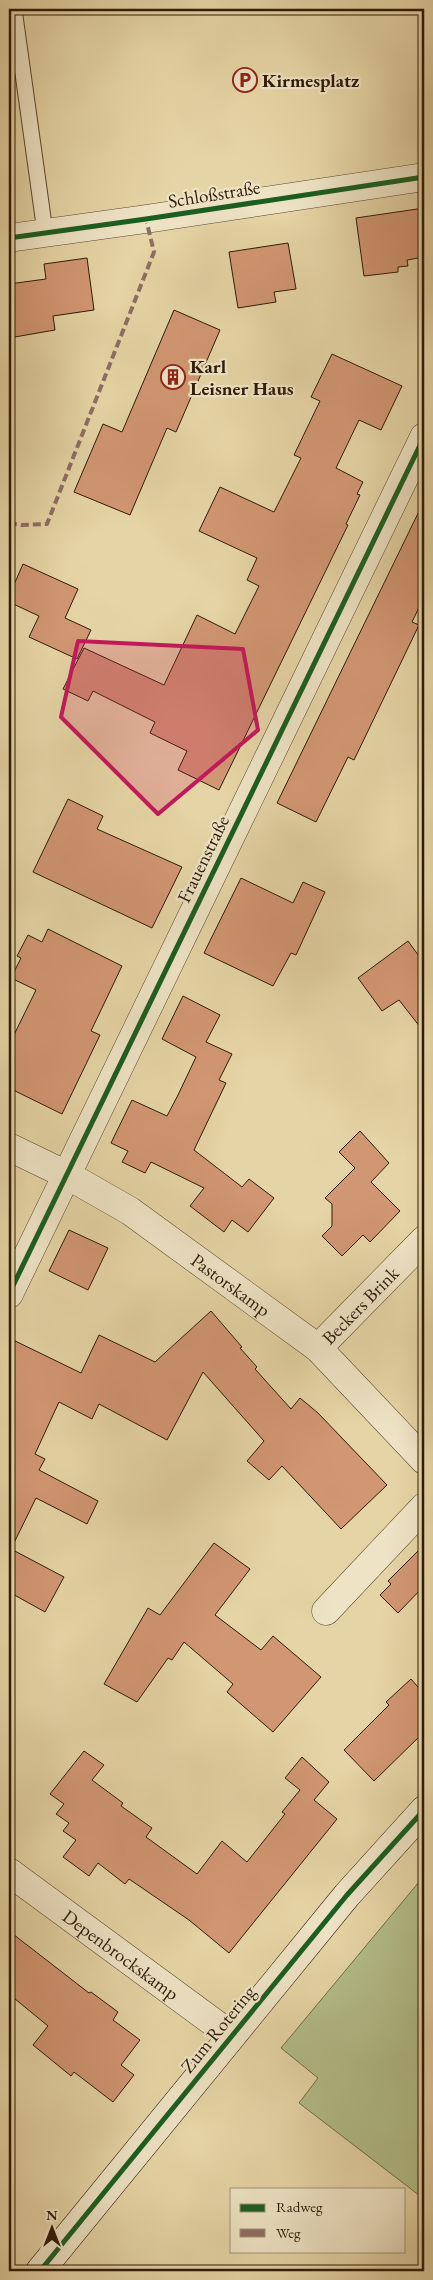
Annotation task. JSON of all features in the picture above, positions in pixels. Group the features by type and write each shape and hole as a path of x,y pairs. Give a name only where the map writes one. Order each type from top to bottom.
{"street":[{"name":"Schloßstraße","path":"9,238 146,220 424,177"},
{"name":"Frauenstraße","path":"9,1294 424,437"},
{"name":"Pastorskamp","path":"9,1147 67,1175 130,1211 318,1348 424,1460"},
{"name":"Beckers Brink","path":"318,1348 424,1240"},
{"path":"326,1611 424,1507"},
{"name":"Zum Rotering","path":"40,2271 347,1895 424,1810"},
{"name":"Depenbrockskamp","path":"9,1872 232,2036"}],"lane":[{"path":"14,9 45,232"}],"highlighted area":[{"path":"78,641 243,649 258,730 158,814 61,717"}],"green space":[{"path":"424,1876 424,2199 299,2103 318,2078 281,2048"}],"building":[{"path":"424,208 424,257 407,260 408,266 398,267 398,272 364,276 356,218"},
{"path":"288,243 296,289 274,292 276,302 238,308 229,252"},
{"path":"87,258 94,310 53,316 55,330 9,338 9,284 46,279 44,264"},
{"name":"Karl Leisner Haus","path":"174,310 220,330 176,432 167,428 130,515 74,492 103,424 122,432"},
{"path":"332,354 402,386 381,430 359,420 336,468 363,482 357,494 360,495 346,524 348,525 219,790 178,770 187,751 150,733 155,722 93,691 88,701 63,689 84,648 164,685 197,615 235,634 259,586 247,580 257,558 199,531 220,487 274,512 301,458 294,455 320,401 311,397"},
{"path":"424,501 424,597 412,622 419,625 354,760 348,757 316,822 277,803"},
{"path":"23,564 78,589 65,618 91,630 77,659 29,637 39,616 9,602 9,596"},
{"path":"68,799 103,816 97,829 182,867 152,928 33,872"},
{"path":"241,878 293,903 303,882 325,892 296,955 291,953 273,986 204,953"},
{"path":"48,929 122,966 91,1031 100,1035 62,1114 9,1088 9,1045 36,990 11,978 21,958 17,956 28,935 42,942"},
{"path":"408,941 424,963 424,1032 399,1000 382,1011 358,978"},
{"path":"183,996 220,1015 206,1042 232,1054 219,1080 226,1083 194,1150 242,1187 249,1179 274,1198 248,1232 232,1220 224,1232 190,1206 204,1188 151,1162 145,1173 122,1162 128,1151 111,1143 132,1100 167,1116 178,1095 196,1057 162,1039"},
{"path":"360,1131 389,1163 371,1182 400,1211 370,1242 363,1235 342,1256 322,1236 332,1226 332,1204 325,1198 355,1168 339,1152"},
{"path":"69,1230 108,1248 88,1290 49,1271"},
{"path":"211,1311 242,1347 240,1348 257,1367 255,1369 291,1409 300,1398 318,1413 387,1485 341,1529 282,1466 269,1480 247,1461 264,1441 203,1372 167,1440 99,1404 92,1419 59,1402 35,1454 45,1459 39,1470 98,1501 87,1524 36,1498 11,1549 64,1577 45,1612 9,1592 9,1338 81,1373 99,1335 155,1362"},
{"path":"214,1543 250,1569 215,1615 261,1650 273,1636 321,1677 273,1732 227,1692 233,1684 184,1642 172,1660 168,1658 137,1702 104,1684 148,1608 160,1615"},
{"path":"424,1545 424,1586 398,1613 380,1595 391,1584 388,1581"},
{"path":"411,1679 424,1694 424,1732 374,1781 344,1750 389,1705 386,1702"},
{"path":"84,1751 104,1765 92,1780 123,1803 121,1806 152,1828 146,1837 197,1874 222,1841 247,1862 285,1814 282,1812 300,1790 285,1778 302,1757 329,1782 314,1800 337,1819 229,1953 189,1920 129,1879 125,1884 98,1863 89,1876 63,1857 76,1840 63,1831 69,1823 56,1814 64,1804 50,1794"},
{"path":"9,1931 89,1993 91,1992 118,2012 113,2020 140,2040 121,2065 134,2075 113,2102 74,2072 71,2076 33,2045 48,2026 9,1994"}],"marked path":[{"path":"9,523 21,525 47,524 154,252 146,219"}],"cycle path":[{"path":"9,238 424,177"},
{"path":"9,1294 424,437"},
{"path":"40,2271 347,1895 424,1810"}],"place":[{"name":"Kirmesplatz","path":"245,80"},
{"name":"Karl Leisner Haus","path":"173,377"}]}
